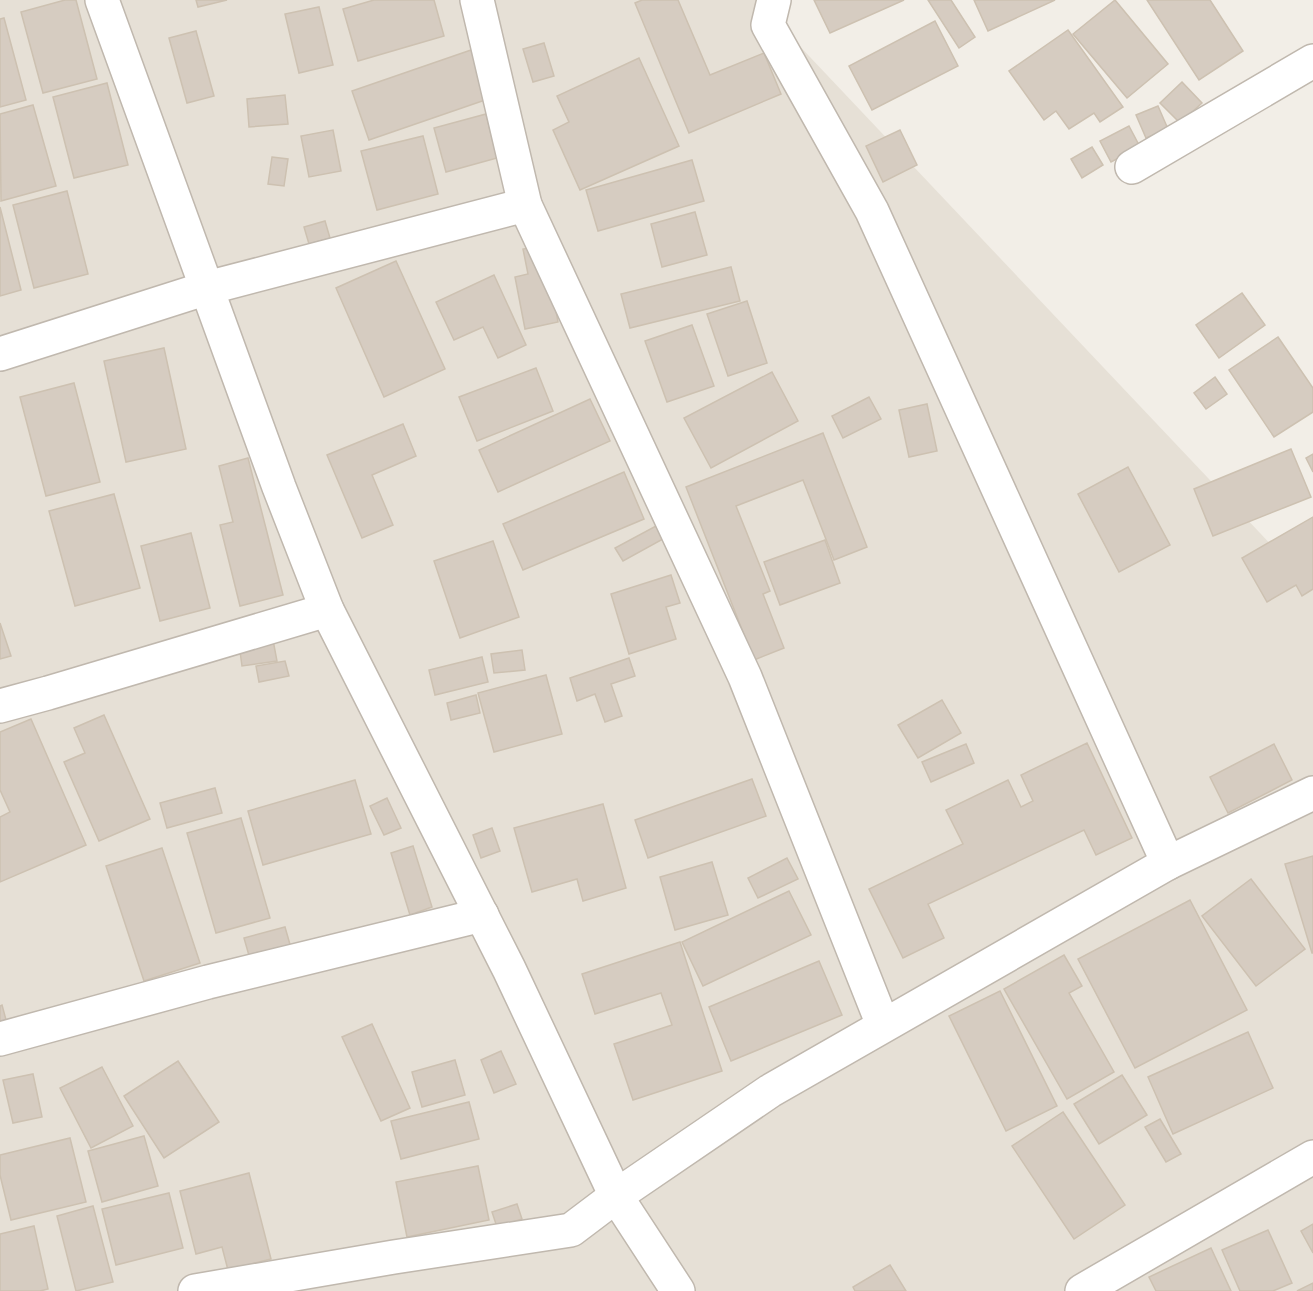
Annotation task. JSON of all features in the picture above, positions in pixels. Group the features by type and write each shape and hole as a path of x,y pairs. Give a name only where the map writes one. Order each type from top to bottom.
{"street":[{"path":"102,0 279,488 327,610 482,915 616,1196 678,1291"},
{"path":"477,0 525,204 745,676 883,1025"},
{"path":"772,1 768,25 872,211 1168,863"},
{"path":"1132,167 1313,61"},
{"path":"0,354 207,288 525,204"},
{"path":"0,706 327,610"},
{"path":"195,1291 571,1230 616,1196 770,1091 1168,863 1313,793"},
{"path":"0,1039 208,982 482,915"},
{"path":"1095,1288 1313,1157"}],"shaded area":[{"path":"0,0 756,0 1313,589 1313,1291 0,1291"}],"building":[{"path":"65,0 76,0 97,79 43,93 21,12"},
{"path":"196,0 227,0 198,7"},
{"path":"374,0 434,0 444,36 358,61 343,9"},
{"path":"642,0 678,0 710,75 764,53 781,94 689,133 635,3"},
{"path":"814,0 904,0 830,33"},
{"path":"928,0 951,0 975,37 959,48"},
{"path":"974,0 1055,0 988,31"},
{"path":"1115,0 1168,64 1127,98 1073,34"},
{"path":"1147,0 1210,0 1243,51 1199,80"},
{"path":"319,7 333,65 299,73 285,14"},
{"path":"4,18 26,100 0,107 0,19"},
{"path":"935,21 958,66 872,110 849,66"},
{"path":"1068,30 1123,107 1100,122 1094,113 1069,129 1056,111 1044,120 1009,71"},
{"path":"196,31 214,96 187,103 169,38"},
{"path":"544,43 554,76 533,82 523,49"},
{"path":"471,50 488,99 369,140 352,91"},
{"path":"639,58 679,146 580,190 553,130 569,122 557,96"},
{"path":"1182,82 1202,103 1180,123 1160,103"},
{"path":"107,83 128,165 74,178 53,97"},
{"path":"285,95 288,124 249,127 247,99"},
{"path":"33,105 56,186 1,201 0,114"},
{"path":"1158,106 1168,129 1146,138 1136,115"},
{"path":"486,114 497,158 446,172 434,128"},
{"path":"1129,126 1140,147 1111,162 1100,141"},
{"path":"333,130 341,171 309,177 301,136"},
{"path":"900,130 917,165 883,182 866,146"},
{"path":"423,136 438,194 377,210 361,151"},
{"path":"1092,147 1103,165 1082,178 1071,159"},
{"path":"272,157 288,159 284,186 268,184"},
{"path":"692,160 704,201 598,231 586,190"},
{"path":"67,191 88,274 34,288 13,205"},
{"path":"0,207 21,290 0,296"},
{"path":"695,212 707,255 662,267 651,224"},
{"path":"325,221 330,238 309,244 304,227"},
{"path":"536,247 549,272 558,322 525,329 515,277 528,274 523,249"},
{"path":"396,261 445,369 384,397 336,288"},
{"path":"731,267 740,301 630,328 621,294"},
{"path":"494,275 526,345 498,358 483,327 454,340 436,302"},
{"path":"1242,293 1265,325 1219,358 1196,325"},
{"path":"747,301 767,363 728,376 707,314"},
{"path":"692,325 714,386 667,402 645,341"},
{"path":"1278,337 1313,388 1313,412 1274,437 1229,370"},
{"path":"164,348 186,449 126,462 104,361"},
{"path":"536,368 553,411 477,441 459,397"},
{"path":"772,372 798,421 711,468 684,418"},
{"path":"1215,377 1227,394 1206,409 1194,393"},
{"path":"74,383 100,482 46,496 20,397"},
{"path":"869,397 881,419 843,438 832,416"},
{"path":"590,399 610,441 498,492 479,450"},
{"path":"927,404 937,451 909,457 899,410"},
{"path":"403,424 416,456 372,475 393,525 362,538 327,455"},
{"path":"823,433 867,547 834,560 803,480 736,506 770,591 763,594 784,648 754,660 686,487"},
{"path":"1291,449 1311,497 1213,536 1194,489"},
{"path":"1313,454 1313,472 1306,458"},
{"path":"248,458 283,595 240,606 220,525 233,522 219,466"},
{"path":"1128,467 1170,545 1119,572 1078,494"},
{"path":"624,472 644,519 523,570 503,524"},
{"path":"114,494 140,588 75,606 49,511"},
{"path":"1313,517 1313,589 1302,596 1296,585 1267,602 1242,558"},
{"path":"656,526 663,539 623,561 615,548"},
{"path":"191,533 210,608 160,621 141,546"},
{"path":"825,540 840,583 780,605 764,562"},
{"path":"493,541 519,617 460,638 434,561"},
{"path":"671,575 680,603 666,607 676,639 629,654 611,594"},
{"path":"0,623 11,656 0,659"},
{"path":"273,640 277,661 242,666 239,644"},
{"path":"522,650 525,670 494,673 491,654"},
{"path":"482,657 488,682 435,695 429,670"},
{"path":"629,658 635,676 611,684 622,716 605,722 595,694 577,701 570,678"},
{"path":"285,661 289,676 259,682 256,666"},
{"path":"546,675 562,734 494,752 478,693"},
{"path":"476,695 480,713 451,720 447,703"},
{"path":"942,700 961,733 918,758 898,725"},
{"path":"104,715 150,819 99,841 64,762 85,753 74,728"},
{"path":"31,719 86,845 0,882 0,817 10,812 0,790 0,732"},
{"path":"1087,743 1132,838 1096,855 1084,830 928,904 944,938 903,958 869,889 963,844 946,810 1008,780 1021,807 1033,801 1021,775"},
{"path":"966,744 974,763 931,782 922,762"},
{"path":"1274,744 1292,780 1228,813 1210,777"},
{"path":"752,779 766,816 648,858 635,820"},
{"path":"355,780 371,834 263,865 248,811"},
{"path":"215,788 222,813 167,828 160,803"},
{"path":"387,798 401,828 384,835 370,806"},
{"path":"603,804 626,888 583,901 577,879 532,892 514,828"},
{"path":"241,818 270,918 216,933 187,833"},
{"path":"492,828 500,851 481,858 473,835"},
{"path":"413,846 432,907 410,915 391,853"},
{"path":"162,848 200,963 144,981 106,866"},
{"path":"1313,856 1313,953 1312,953 1285,864"},
{"path":"787,858 798,879 758,898 748,878"},
{"path":"712,862 728,915 675,930 660,877"},
{"path":"1251,879 1305,949 1256,986 1202,916"},
{"path":"789,891 811,935 703,986 682,942"},
{"path":"1190,900 1247,1010 1135,1068 1078,959"},
{"path":"285,927 291,948 250,959 244,938"},
{"path":"680,942 722,1071 633,1100 614,1044 672,1025 661,993 595,1014 582,974"},
{"path":"1064,955 1082,986 1069,993 1114,1072 1067,1099 1004,989"},
{"path":"819,961 842,1015 731,1061 709,1007"},
{"path":"1000,991 1057,1106 1006,1131 949,1016"},
{"path":"2,1005 9,1031 0,1033 0,1006"},
{"path":"372,1024 410,1108 381,1121 342,1037"},
{"path":"1248,1032 1273,1088 1173,1134 1148,1077"},
{"path":"501,1051 516,1084 494,1093 481,1060"},
{"path":"455,1060 465,1095 422,1107 412,1072"},
{"path":"178,1061 219,1122 164,1158 124,1096"},
{"path":"102,1067 133,1126 91,1148 60,1088"},
{"path":"33,1074 42,1117 13,1123 3,1080"},
{"path":"1122,1075 1147,1115 1099,1144 1074,1104"},
{"path":"469,1102 479,1139 401,1159 391,1121"},
{"path":"1063,1112 1125,1205 1074,1239 1012,1146"},
{"path":"1160,1119 1181,1154 1166,1162 1145,1127"},
{"path":"144,1136 158,1186 102,1202 88,1151"},
{"path":"70,1138 86,1202 11,1220 0,1175 0,1155"},
{"path":"478,1166 489,1220 407,1237 396,1182"},
{"path":"249,1173 271,1259 228,1270 222,1247 196,1254 180,1191"},
{"path":"169,1193 183,1248 116,1265 102,1209"},
{"path":"517,1204 522,1219 497,1227 492,1212"},
{"path":"93,1206 113,1282 76,1291 57,1216"},
{"path":"1313,1224 1313,1253 1301,1231"},
{"path":"34,1226 48,1289 0,1291 0,1234"},
{"path":"1268,1230 1292,1283 1273,1291 1240,1291 1222,1250"},
{"path":"1211,1248 1231,1291 1156,1291 1149,1277"},
{"path":"890,1265 906,1291 855,1291 853,1287"},
{"path":"1313,1283 1313,1291 1297,1291"}]}
